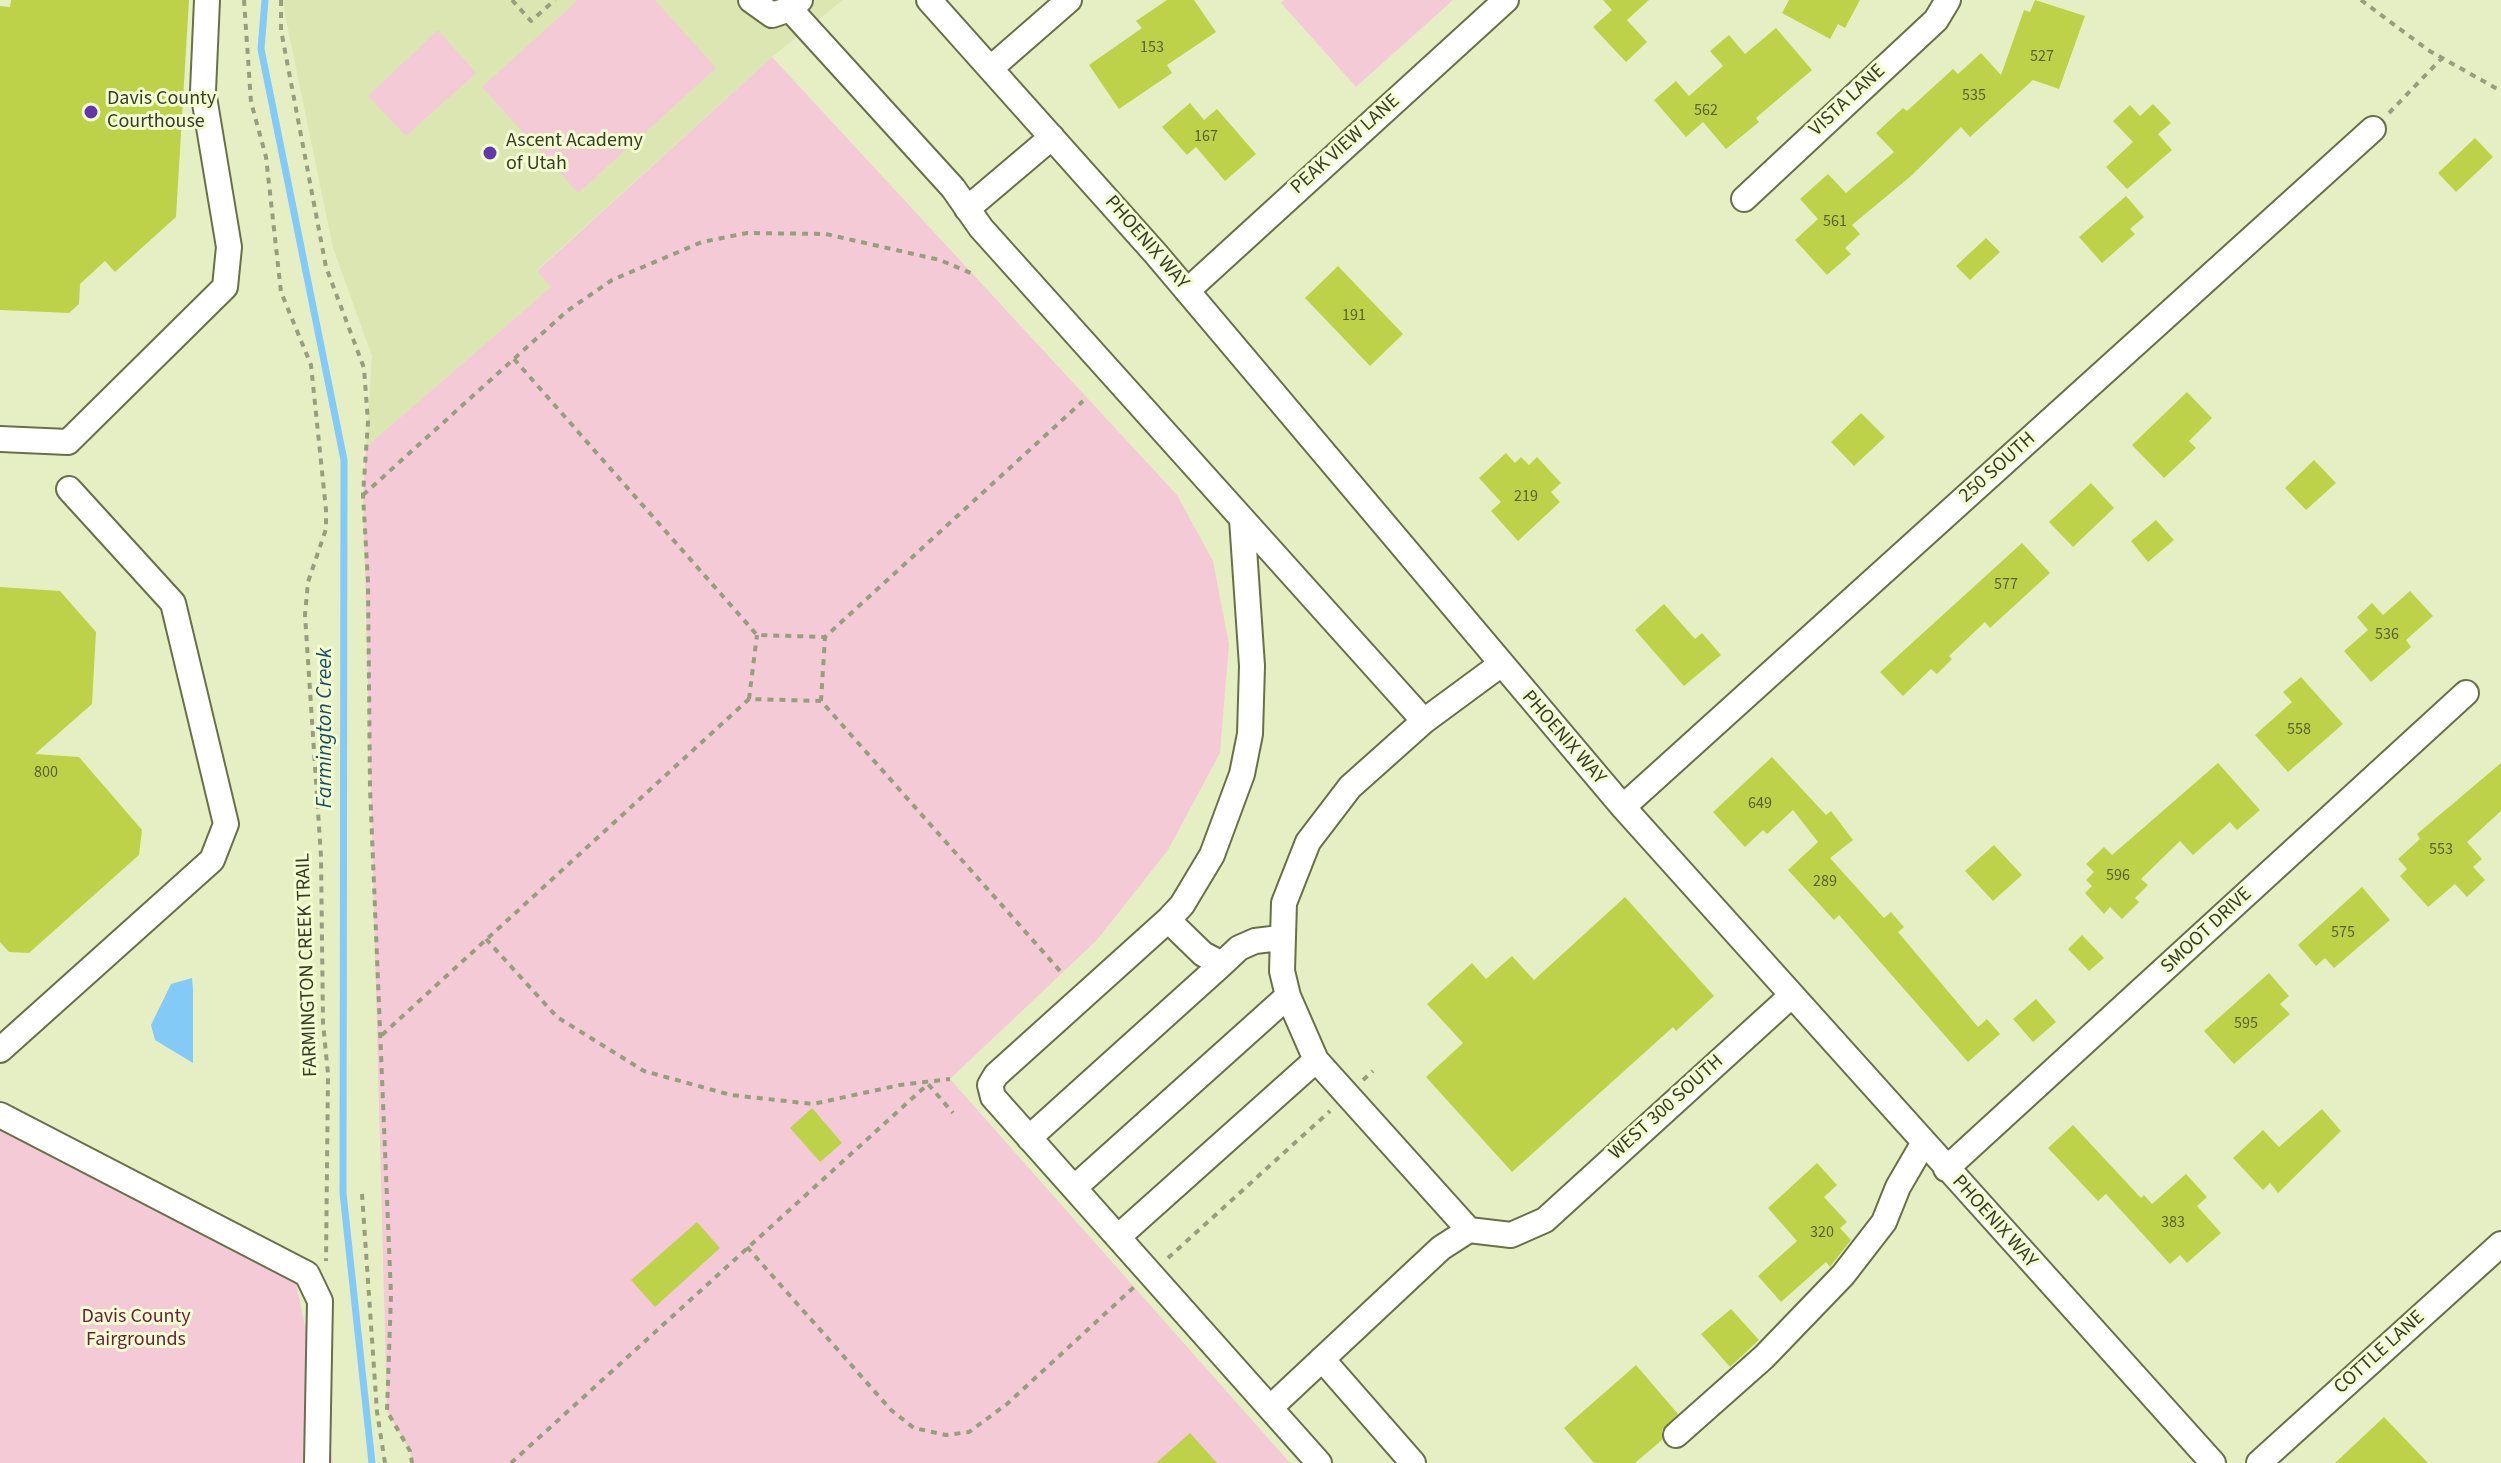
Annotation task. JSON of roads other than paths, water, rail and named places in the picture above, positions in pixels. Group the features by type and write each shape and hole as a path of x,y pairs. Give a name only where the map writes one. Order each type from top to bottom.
{"street":[{"path":"0,439 68,442 225,287 229,247 203,91 207,0"},
{"path":"751,0 772,15 795,4 953,188 967,209 1424,721"},
{"name":"PHOENIX WAY","path":"929,0 1187,291 1623,807 2213,1463"},
{"path":"991,68 1069,0"},
{"name":"PEAK VIEW LANE","path":"1187,291 1506,0"},
{"name":"VISTA LANE","path":"1744,199 1936,20 1948,0"},
{"name":"250 SOUTH","path":"1623,807 2373,129"},
{"path":"967,209 1052,137"},
{"path":"0,1050 212,860 226,824 173,603 69,489"},
{"path":"1242,519 1252,666 1250,734 1242,774 1217,843 1197,883 1168,920 996,1075 990,1085 993,1097 1319,1463"},
{"path":"1270,1408 1441,1248 1469,1230 1316,1060 1288,996 1282,971 1280,938 1284,903 1293,872 1325,815 1350,787 1424,721 1500,665"},
{"name":"SMOOT DRIVE","path":"1946,1169 2466,693"},
{"path":"1168,920 1203,954 1222,964"},
{"path":"1029,1138 1239,948 1255,941 1280,938"},
{"path":"1074,1188 1288,996"},
{"name":"WEST 300 SOUTH","path":"1469,1230 1511,1235 1545,1220 1791,996"},
{"path":"1118,1237 1316,1060"},
{"path":"0,1115 307,1274 320,1301 317,1463"},
{"path":"1676,1435 1764,1357 1843,1275 1884,1222 1898,1187 1923,1144"},
{"name":"COTTLE LANE","path":"2259,1463 2501,1244"},
{"path":"1322,1359 1413,1463"}],"water":[{"path":"192,978 193,1063 155,1040 151,1025 171,984"}],"waterway":[{"name":"Farmington Creek","path":"265,0 261,49 344,460 343,1193 372,1463"}],"place":[{"name":"Davis County Courthouse","path":"91,112"},
{"name":"Ascent Academy of Utah","path":"490,153"}],"park label":[{"name":"Davis County Fairgrounds","path":"136,1330"}]}
